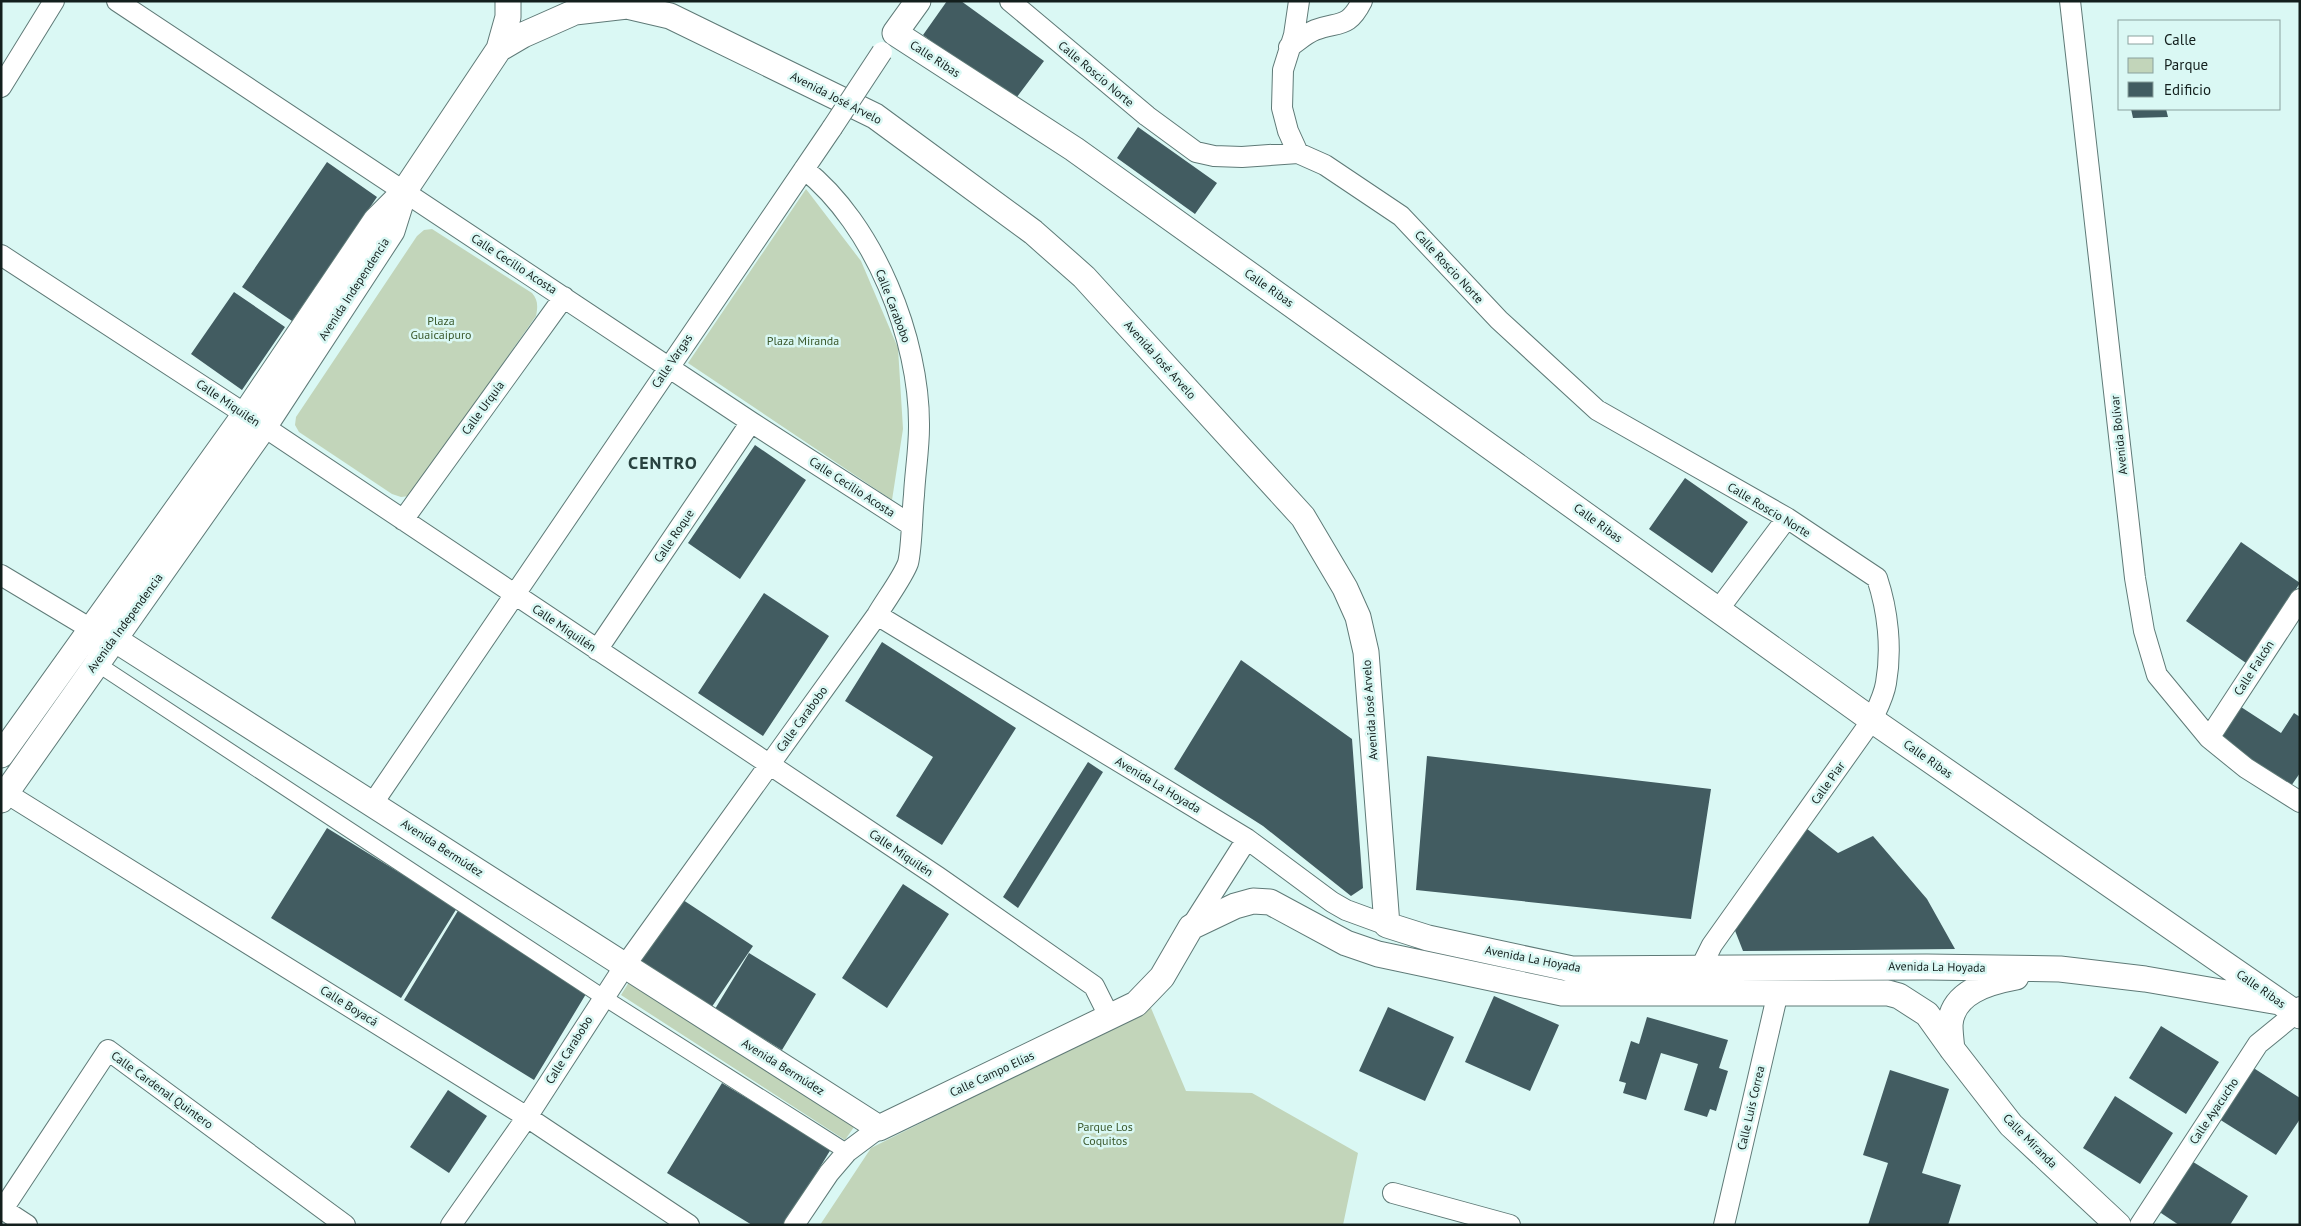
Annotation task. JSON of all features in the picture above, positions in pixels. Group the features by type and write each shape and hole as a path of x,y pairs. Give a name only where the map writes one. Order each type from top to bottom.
{"street":[{"path":"1,87 54,1"},
{"name":"Calle Cecilio Acosta","path":"117,1 403,193 911,525"},
{"path":"499,49 508,17 508,1"},
{"name":"Avenida José Arvelo","path":"642,1 875,116 1033,232 1084,277 1303,518 1345,588 1358,617 1366,652 1386,925"},
{"path":"889,42 918,1"},
{"name":"Calle Roscio Norte","path":"1010,1 1147,116 1196,152 1214,156 1242,157 1298,153 1326,165 1401,216 1499,320 1597,410 1787,518 1877,578"},
{"path":"1298,153 1288,131 1282,108 1283,70 1294,35 1299,1"},
{"path":"1289,47 1307,34 1346,21 1358,10 1362,1"},
{"name":"Avenida Bolívar","path":"2070,1 2135,578 2144,631 2157,675 2209,738 2246,768 2300,802"},
{"path":"499,49 523,35 575,12 627,6 670,16"},
{"name":"Calle Vargas","path":"373,803 889,42"},
{"name":"Calle Ribas","path":"889,42 1074,149 1872,720 2294,1009"},
{"name":"Avenida Independencia","path":"1,755 91,629 255,421 392,231 403,193 499,49"},
{"name":"Calle Carabobo","path":"450,1225 527,1117 624,967 877,615 908,563 919,427 915,381 907,338 883,277 867,245 826,186 804,169"},
{"name":"Calle Miquilén","path":"1,255 255,421 938,877 1094,986 1110,1018"},
{"name":"Calle Urquía","path":"403,520 564,297"},
{"name":"Avenida Independencia","path":"4,796 114,639 255,421"},
{"name":"Calle Roque","path":"597,650 751,422"},
{"path":"1718,610 1787,518"},
{"name":"Avenida Bermúdez","path":"1,576 91,629 114,639 373,803 624,967 879,1128"},
{"name":"Calle Piar","path":"1701,967 1712,945 1872,720 1886,684 1887,662 1886,611 1877,578"},
{"name":"Calle Falcón","path":"2209,738 2300,599"},
{"name":"Avenida La Hoyada","path":"877,615 1246,839 1332,902 1346,910 1428,938 1572,969 1701,967 2060,969 2145,979 2294,1009"},
{"path":"96,663 603,997 847,1152"},
{"name":"Calle Boyacá","path":"4,796 527,1117 689,1225"},
{"path":"1191,927 1246,839"},
{"path":"1191,927 1235,906 1253,901 1270,902 1346,942 1378,954 1562,993 1888,993 1899,996 1927,1014 1952,1049"},
{"name":"Calle Campo Elías","path":"794,1225 829,1173 847,1152 879,1128 1136,1004 1162,977 1191,927"},
{"path":"1952,1049 1950,1024 1953,1013 1969,993 1984,985 2000,980 2060,969"},
{"name":"Calle Luis Correa","path":"1724,1225 1778,992"},
{"name":"Calle Ayacucho","path":"2140,1225 2258,1044 2294,1009"},
{"name":"Calle Miranda","path":"1952,1049 2012,1125 2118,1225"},
{"name":"Calle Cardenal Quintero","path":"2,1209 108,1050 345,1225"},
{"path":"1393,1193 1510,1225"},
{"path":"2,1209 28,1225"}],"green space":[{"name":"Plaza Miranda","path":"806,189 861,261 898,348 903,429 892,500 688,363"},
{"name":"Plaza Guaicaipuro","path":"432,229 532,293 537,309 536,316 410,496 401,497 392,494 299,432 295,425 296,417 417,236 424,230"},
{"path":"631,979 856,1124 845,1140 621,995"},
{"name":"Parque Los Coquitos","path":"1151,1008 1186,1091 1252,1093 1358,1153 1343,1225 820,1225 871,1148"}],"building":[{"path":"947,1 961,1 1044,61 1014,101 923,35"},
{"path":"2131,110 2166,110 2168,117 2133,118"},
{"path":"1138,127 1217,183 1195,214 1117,158"},
{"path":"327,162 377,197 292,321 242,287"},
{"path":"234,292 285,327 242,390 191,354"},
{"path":"755,445 806,480 740,579 688,543"},
{"path":"1685,478 1748,522 1712,573 1649,529"},
{"path":"2241,542 2300,583 2246,663 2186,621"},
{"path":"764,593 829,636 763,736 698,693"},
{"path":"882,642 1016,728 942,845 896,816 933,757 845,701"},
{"path":"1241,660 1352,739 1363,888 1351,896 1263,826 1174,769"},
{"path":"2241,707 2281,733 2294,713 2300,717 2300,773 2291,786 2220,740"},
{"path":"1427,756 1711,789 1691,919 1416,890"},
{"path":"1088,762 1103,772 1018,908 1003,897"},
{"path":"327,828 457,908 401,998 271,918"},
{"path":"1806,828 1838,853 1873,836 1927,899 1955,949 1743,951 1734,928"},
{"path":"903,884 949,914 887,1008 842,978"},
{"path":"677,896 753,946 709,1011 634,962"},
{"path":"459,909 589,989 534,1080 404,1000"},
{"path":"749,953 816,994 782,1050 715,1009"},
{"path":"1494,996 1559,1025 1530,1091 1465,1062"},
{"path":"1388,1007 1454,1037 1425,1101 1359,1071"},
{"path":"1647,1017 1728,1040 1719,1068 1728,1071 1716,1111 1710,1109 1707,1117 1684,1110 1698,1064 1661,1053 1646,1100 1623,1093 1626,1083 1619,1081 1631,1041 1639,1044"},
{"path":"2161,1026 2219,1062 2186,1114 2129,1078"},
{"path":"2252,1067 2300,1098 2300,1119 2276,1155 2219,1119"},
{"path":"1890,1070 1949,1089 1922,1173 1961,1185 1948,1225 1868,1225 1888,1163 1863,1155"},
{"path":"722,1083 831,1149 785,1225 752,1225 667,1173"},
{"path":"448,1090 487,1116 449,1173 410,1147"},
{"path":"2115,1096 2173,1133 2140,1184 2083,1148"},
{"path":"2190,1160 2248,1196 2230,1225 2179,1225 2158,1211"}],"district":[{"name":"CENTRO","path":"663,463"}]}
